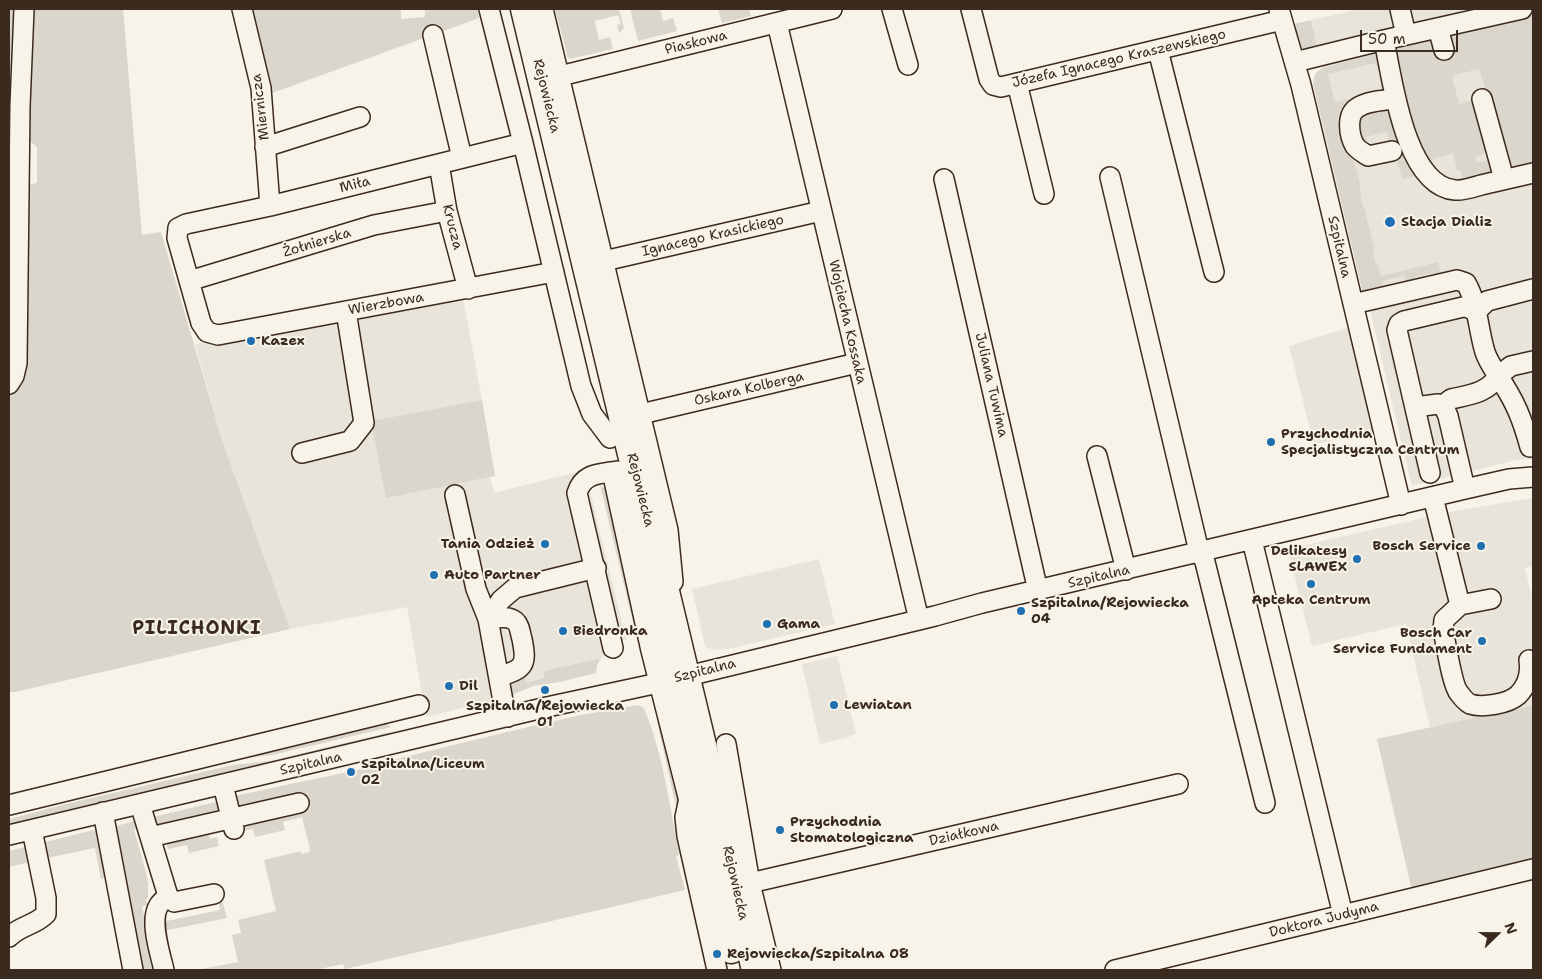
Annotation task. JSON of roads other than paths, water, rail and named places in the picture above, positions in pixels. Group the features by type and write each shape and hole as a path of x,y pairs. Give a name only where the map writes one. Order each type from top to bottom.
{"highway":[{"name":"Rejowiecka","path":"509,9 610,438 634,556 674,679 756,970"},
{"name":"Rejowiecka","path":"525,9 671,618 674,679 689,784 737,970"}],"street":[{"path":"9,384 14,376 17,363 20,106 24,9"},
{"name":"Miernicza","path":"242,9 258,85 270,206"},
{"name":"Rejowiecka","path":"489,9 581,386 592,414 610,438"},
{"path":"543,9 668,530 673,577 671,618"},
{"name":"Piaskowa","path":"560,76 832,9"},
{"path":"892,9 908,65"},
{"name":"Józefa Ignacego Kraszewskiego","path":"971,9 989,79 993,85 1001,87 1158,50 1281,14"},
{"path":"1400,9 1406,35"},
{"path":"1295,62 1522,9"},
{"name":"Szpitalna","path":"1281,14 1295,62 1401,504"},
{"name":"Wojciecha Kossaka","path":"777,23 919,620"},
{"path":"1438,28 1444,50"},
{"path":"433,35 462,158"},
{"path":"1384,40 1404,129 1425,173 1440,185 1456,190 1533,172"},
{"path":"1158,50 1214,272"},
{"path":"1017,84 1044,194"},
{"path":"1392,152 1368,156 1356,146 1351,134 1350,123 1352,114 1357,108 1380,101 1396,99"},
{"path":"1482,99 1489,156 1504,180"},
{"path":"265,147 360,117"},
{"name":"Miła","path":"189,281 177,238 178,228 186,224 270,206 523,143"},
{"name":"Krucza","path":"439,164 447,211 468,289"},
{"path":"1110,177 1195,533 1205,562 1265,803"},
{"name":"Juliana Tuwima","path":"944,179 1038,591"},
{"name":"Żołnierska","path":"189,281 374,226 447,211"},
{"name":"Ignacego Krasickiego","path":"604,261 822,211"},
{"name":"Wierzbowa","path":"189,281 202,323 207,332 218,335 554,272"},
{"path":"1353,304 1457,280 1466,283 1470,290 1490,364 1513,399 1522,418 1532,452"},
{"path":"1476,312 1487,301 1533,289"},
{"path":"1430,473 1396,330 1399,324 1462,307 1476,312"},
{"path":"302,453 350,441 364,423 346,311"},
{"path":"1465,490 1444,407 1451,399 1484,391 1493,385 1498,376 1511,366 1533,361"},
{"name":"Oskara Kolberga","path":"641,414 857,364"},
{"path":"1415,407 1438,404 1444,407"},
{"path":"1097,456 1126,570"},
{"path":"613,648 596,568 577,493 580,484 586,477 617,471"},
{"name":"Szpitalna","path":"9,835 508,716 674,679 1401,504 1509,480 1533,477"},
{"path":"455,495 476,589 488,619 500,676 503,701 508,716"},
{"path":"1433,497 1460,605"},
{"path":"1252,540 1342,915"},
{"path":"488,619 501,600 515,588 596,568"},
{"path":"1490,599 1460,605 1444,620 1443,630 1457,691 1468,703 1484,706 1517,696 1527,683 1531,669 1529,660"},
{"path":"488,619 505,617 514,620 519,626 524,648 525,656 519,668 500,676"},
{"path":"9,805 419,705"},
{"path":"392,712 399,742"},
{"path":"726,744 750,883 771,970"},
{"path":"689,784 686,817 687,836 717,970"},
{"name":"Działkowa","path":"750,883 1178,784"},
{"path":"222,785 232,823"},
{"path":"150,837 232,823 299,803"},
{"path":"140,804 168,896 174,902 214,894"},
{"path":"103,812 133,970"},
{"path":"9,936 15,931 38,922 46,914 46,898 32,830"},
{"name":"Doktora Judyma","path":"1115,970 1147,966 1342,915 1533,870"},
{"path":"164,970 155,929 155,916 159,905 168,896"}],"place":[{"name":"Stacja Dializ","path":"1390,222"},
{"name":"Kazex","path":"251,341"},
{"name":"Przychodnia Specjalistyczna Centrum","path":"1271,442"},
{"name":"Tania Odzież","path":"545,544"},
{"name":"Bosch Service","path":"1481,546"},
{"name":"Delikatesy SLAWEX","path":"1357,559"},
{"name":"Auto Partner","path":"434,575"},
{"name":"Apteka Centrum","path":"1311,584"},
{"name":"Szpitalna/Rejowiecka 04","path":"1021,611"},
{"name":"Gama","path":"767,624"},
{"name":"Biedronka","path":"563,631"},
{"name":"Bosch Car Service Fundament","path":"1482,641"},
{"name":"Dil","path":"449,686"},
{"name":"Szpitalna/Rejowiecka 01","path":"545,690"},
{"name":"Lewiatan","path":"834,705"},
{"name":"Szpitalna/Liceum 02","path":"351,772"},
{"name":"Przychodnia Stomatologiczna","path":"780,830"},
{"name":"Rejowiecka/Szpitalna 08","path":"717,954"}],"district":[{"name":"PILICHONKI","path":"197,629"}]}
